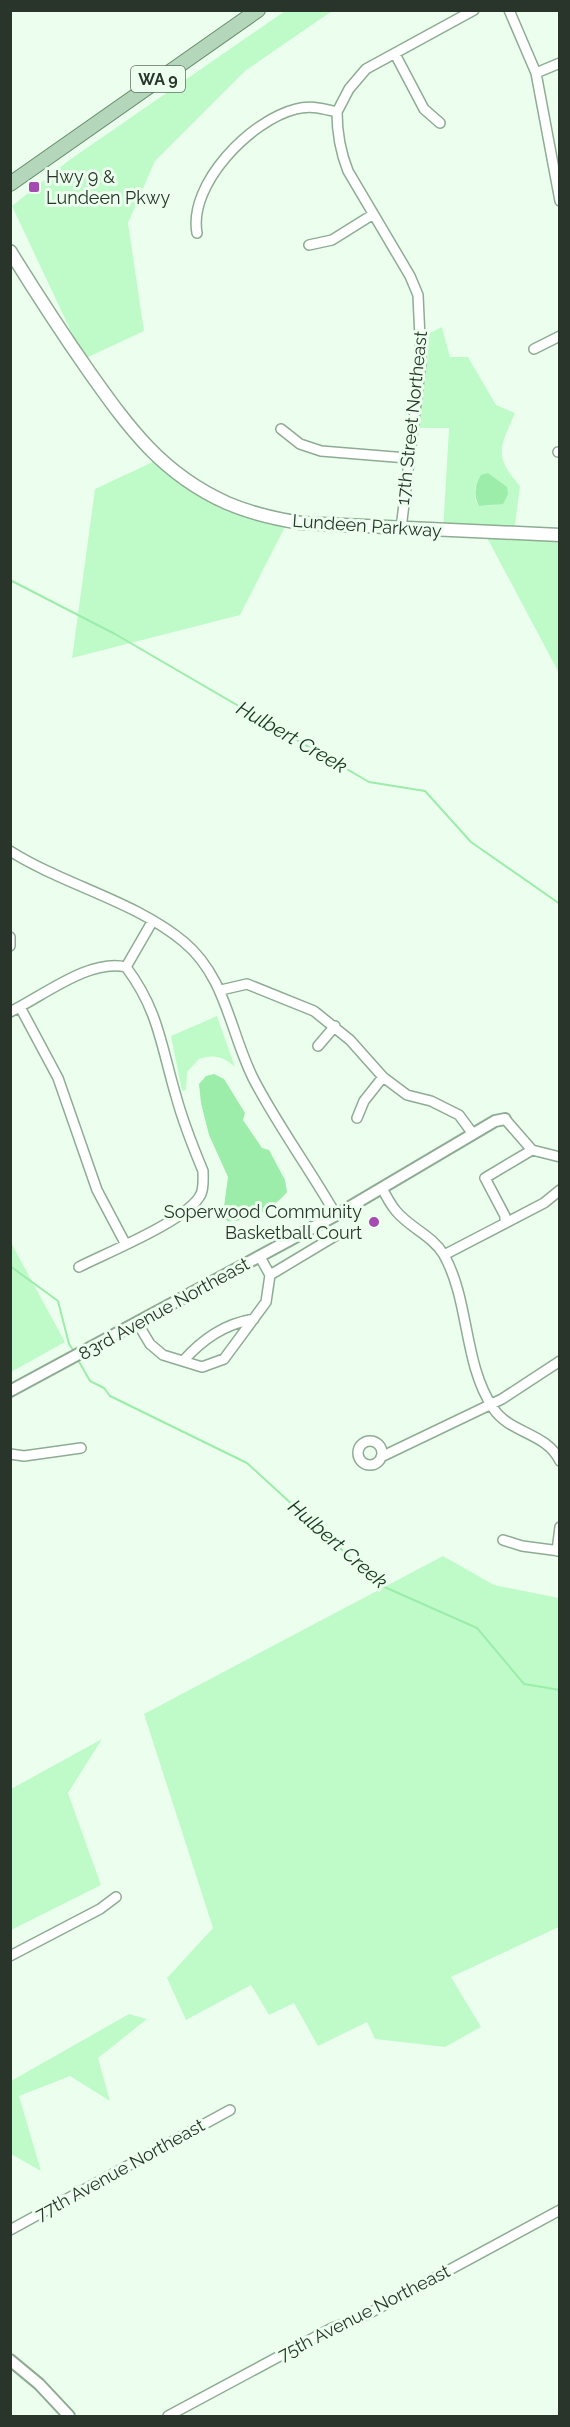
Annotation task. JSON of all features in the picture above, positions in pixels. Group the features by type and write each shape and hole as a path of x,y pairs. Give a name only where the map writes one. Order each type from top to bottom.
{"main road":[{"name":"WA 9","path":"10,184 258,10"},
{"name":"Lundeen Parkway","path":"10,251 57,327 130,429 159,459 193,484 226,503 265,516 301,524 560,535"}],"street":[{"path":"197,233 194,217 213,177 228,155 260,124 298,108 314,107 337,112 349,89 366,69 474,10"},
{"path":"509,10 536,73 560,201"},
{"path":"395,54 424,109 440,123"},
{"path":"536,73 560,63"},
{"name":"17th Street Northeast","path":"337,112 341,153 372,215 410,276 418,295 422,344 407,458 401,529"},
{"path":"309,245 332,240 372,215"},
{"path":"534,349 560,336"},
{"path":"281,429 300,444 321,451 407,458"},
{"path":"10,851 36,868 152,922 185,942 221,990 254,1079 336,1215"},
{"path":"126,967 152,922"},
{"path":"10,937 10,946"},
{"path":"10,1012 93,968 116,964 126,967 141,987 162,1037 176,1096 203,1171 201,1194 194,1204 172,1220 79,1267"},
{"path":"221,990 247,984 315,1011 335,1026 383,1077 407,1095 431,1101 459,1115 473,1134"},
{"path":"20,1007 58,1078 97,1190 125,1244"},
{"path":"318,1046 335,1026"},
{"path":"357,1118 364,1101 383,1077"},
{"path":"505,1119 532,1150 560,1157"},
{"name":"83rd Avenue Northeast","path":"10,1391 138,1324 336,1215 495,1121 505,1119"},
{"path":"505,1223 505,1216 485,1178 532,1150"},
{"path":"382,1188 397,1212 435,1244 444,1255 455,1285 474,1361 491,1405 500,1419 513,1428 542,1441 560,1461"},
{"path":"444,1255 544,1203 560,1190"},
{"path":"270,1275 335,1236"},
{"path":"138,1324 156,1350 163,1355 202,1367 224,1359 266,1302 270,1275 260,1257"},
{"path":"183,1361 196,1346 216,1332 236,1322 254,1319"},
{"path":"381,1457 491,1405 560,1361"},
{"path":"10,1454 24,1456 81,1448"},
{"path":"503,1539 522,1546 558,1551 560,1527"},
{"path":"10,1956 100,1909 116,1897"},
{"name":"77th Avenue Northeast","path":"10,2230 230,2110"},
{"name":"75th Avenue Northeast","path":"168,2416 332,2328 366,2315 560,2210"},
{"path":"10,2360 39,2384 69,2416"}],"shaded area":[{"path":"285,11 332,11 245,71 155,161 128,223 144,331 84,359 12,206 68,161"},
{"path":"442,327 450,357 468,357 496,405 515,413 502,451 506,466 520,486 514,533 559,535 559,673 484,532 443,531 449,428 410,428 424,336","holes":["488,473 498,481 495,505 479,506 475,499 475,487"]},
{"path":"159,459 193,484 288,521 240,615 72,658 95,489"},
{"path":"488,473 507,487 508,494 503,504 479,506 475,494 476,486 481,475"},
{"path":"217,1016 235,1067 218,1057 199,1059 187,1072 186,1090 182,1091 171,1036"},
{"path":"214,1074 224,1079 245,1113 243,1120 262,1148 269,1150 285,1180 287,1192 276,1203 260,1213 235,1221 227,1221 223,1214 228,1177 209,1135 201,1103 199,1084 206,1076"},
{"path":"10,1241 65,1342 11,1372 10,1372"},
{"path":"443,1556 494,1585 559,1598 559,1927 451,1977 481,2027 445,2047 375,2039 367,2022 318,2046 294,2003 269,2015 251,1985 186,2020 167,1978 213,1928 144,1714"},
{"path":"102,1739 68,1793 101,1885 11,1930 11,1789"},
{"path":"129,2014 147,2019 98,2058 110,2101 70,2076 19,2096 41,2171 11,2154 11,2081"}],"waterway":[{"name":"Hulbert Creek","path":"10,580 115,634 369,782 425,791 471,842 560,904"},
{"path":"10,1266 58,1301 69,1344 75,1353"},
{"name":"Hulbert Creek","path":"77,1358 90,1381 104,1388 110,1396 247,1463 380,1585 477,1628 524,1684 560,1690"}],"place":[{"name":"Hwy 9 & Lundeen Pkwy","path":"34,187"},
{"name":"Soperwood Community Basketball Court","path":"374,1222"}]}
